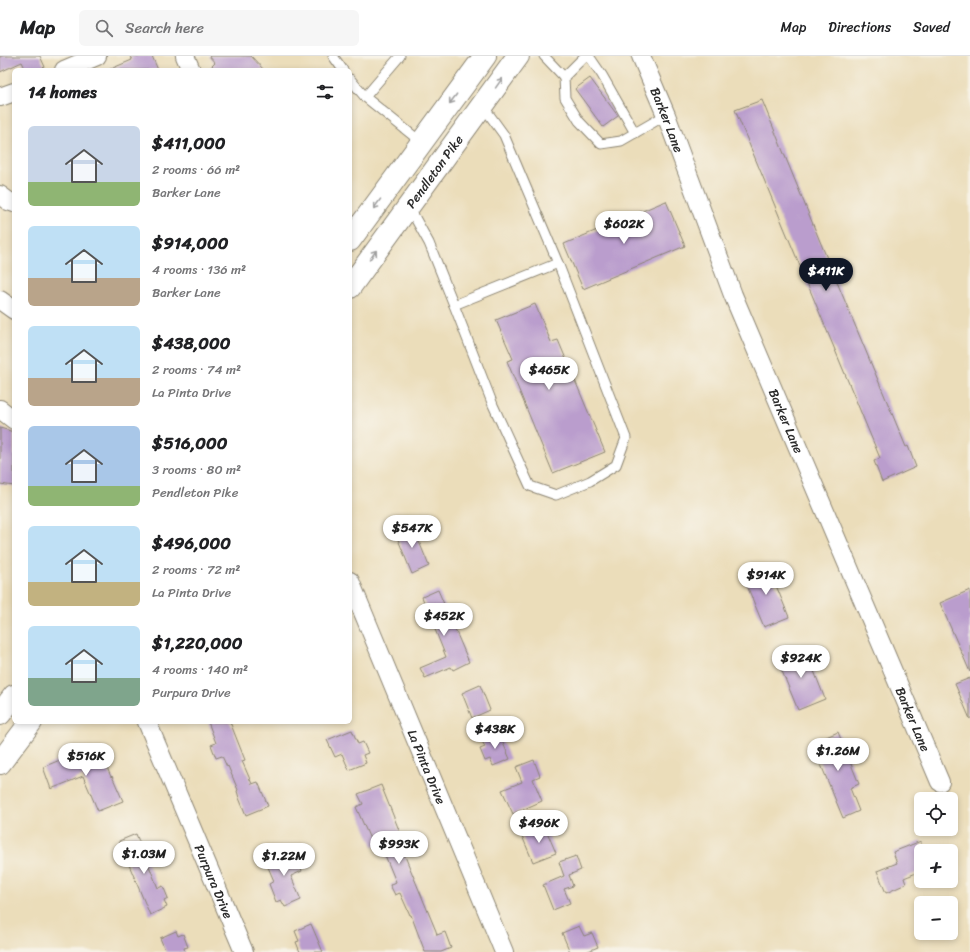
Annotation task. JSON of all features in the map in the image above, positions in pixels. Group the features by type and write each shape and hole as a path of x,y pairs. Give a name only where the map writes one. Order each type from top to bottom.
{"main road":[{"path":"352,237 485,56"},
{"name":"Pendleton Pike","path":"352,284 518,56"},
{"path":"0,714 12,699"},
{"path":"0,763 29,724"}],"street":[{"path":"69,68 97,56"},
{"path":"185,56 190,68"},
{"name":"Barker Lane","path":"642,56 666,115 733,295 940,782"},
{"path":"0,98 12,93"},
{"path":"0,195 12,202"},
{"path":"0,300 12,309"},
{"path":"0,409 12,418"},
{"name":"La Pinta Drive","path":"352,589 504,952"},
{"name":"Purpura Drive","path":"148,724 244,952"}],"lane":[{"path":"333,56 342,68"},
{"path":"365,97 400,56"},
{"path":"544,56 564,78 565,98 579,121 601,144 621,141 666,115"},
{"path":"564,78 585,56"},
{"path":"590,56 635,133"},
{"path":"352,81 365,97 421,142"},
{"path":"409,207 429,243 493,405 530,486 556,495 590,481 616,465 626,438 558,263 504,135 483,106"},
{"path":"454,304 558,263"}],"building":[{"path":"0,56 40,56 45,67 25,68 22,62 0,72"},
{"path":"130,56 152,56 157,68 113,68 132,60"},
{"path":"209,56 251,56 262,68 210,68 215,63"},
{"path":"590,78 618,116 603,127 575,89"},
{"path":"762,100 906,447 908,446 916,467 882,482 874,461 880,458 735,110"},
{"path":"666,201 685,246 583,289 564,244"},
{"path":"535,304 551,342 558,340 605,452 553,473 507,361 513,359 496,320"},
{"path":"0,428 12,431 12,486 0,484"},
{"path":"411,522 429,566 412,574 397,537 401,535 398,528"},
{"path":"768,566 789,617 764,627 743,576"},
{"path":"438,590 469,662 453,670 451,667 425,678 420,668 446,657 422,597"},
{"path":"970,590 970,672 940,603"},
{"path":"805,648 825,699 798,710 777,659"},
{"path":"970,678 970,719 955,684"},
{"path":"480,685 490,710 472,718 462,693"},
{"path":"209,724 231,724 245,760 242,761 252,784 258,782 268,806 246,815 228,766 227,767 222,756 216,758 211,745 216,743"},
{"path":"352,730 358,744 363,742 368,753 363,755 366,763 349,770 342,754 335,757 327,740"},
{"path":"838,732 859,784 850,788 859,811 843,818 812,743"},
{"path":"499,734 510,759 493,766 490,759 485,761 480,749 485,747 482,741"},
{"path":"99,748 123,801 98,811 83,776 51,789 43,767 72,755 73,759"},
{"path":"534,760 540,776 533,779 542,801 513,814 502,790 522,782 516,767"},
{"path":"381,785 401,835 397,837 437,935 445,932 451,948 441,952 425,952 411,915 400,893 395,895 390,885 396,882 380,843 373,846 356,807 363,804 358,794"},
{"path":"545,827 556,853 533,862 522,836"},
{"path":"136,834 158,888 163,886 168,898 164,900 167,907 150,915 119,841"},
{"path":"921,841 921,844 914,844 914,874 904,878 906,884 886,893 877,871 897,863 893,852"},
{"path":"293,850 302,871 291,876 301,900 285,907 281,900 276,902 269,884 274,881 265,860 282,852 284,854"},
{"path":"576,856 581,870 569,875 573,886 564,889 570,903 553,910 543,885 564,876 559,862"},
{"path":"311,924 323,952 300,952 296,942 299,941 295,931"},
{"path":"579,926 584,936 592,933 598,947 586,952 570,952 562,933"},
{"path":"176,931 178,936 183,934 188,947 184,948 185,952 166,952 160,938"}]}
